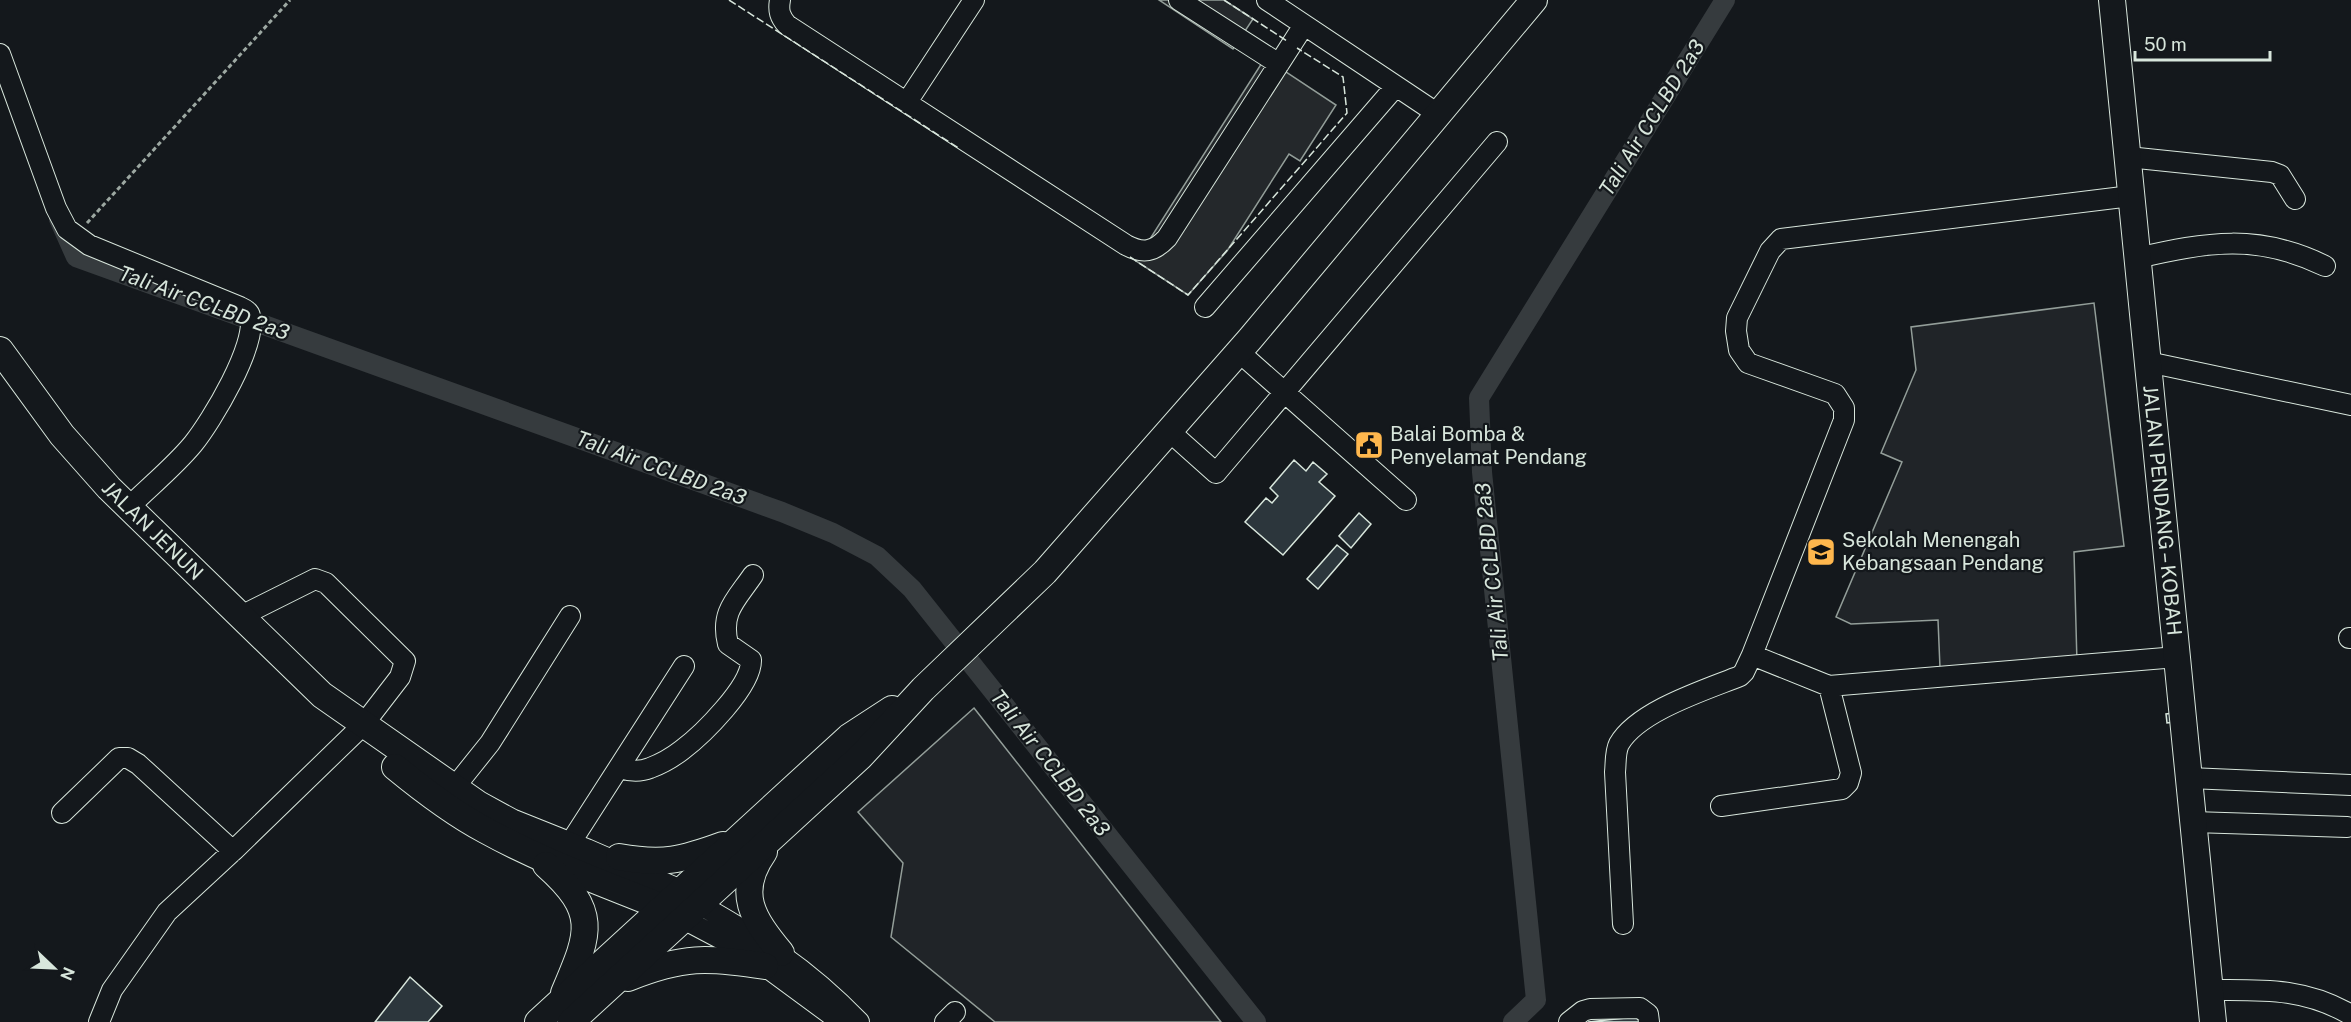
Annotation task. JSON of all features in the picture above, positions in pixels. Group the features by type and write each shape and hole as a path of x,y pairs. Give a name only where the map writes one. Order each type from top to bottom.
{"main road":[{"path":"565,1012 681,906 787,824 860,757 931,682 1045,572 1239,352 1534,0"},
{"name":"JALAN PENDANG – KOBAH","path":"2112,0 2212,1022"},
{"name":"JALAN JENUN","path":"0,350 62,435 128,508 322,695 337,716 358,729"},
{"path":"612,984 681,906 734,841 849,737 931,682"},
{"path":"358,729 478,804 511,822 577,848 681,906"},
{"path":"358,729 448,807 484,830 534,854 681,906"},
{"path":"538,1022 565,1012 612,984 653,968 682,961 773,960 750,903 750,882 756,864 787,824"},
{"path":"577,848 660,862 697,855 734,841"},
{"path":"534,854 570,889 580,904 585,918 586,932 565,1012"}],"street":[{"path":"780,0 778,8 781,17 788,25 1126,245 1146,252 1157,248 1167,238 1304,25"},
{"path":"906,102 974,0"},
{"path":"1179,0 1279,64"},
{"path":"1267,0 1438,114"},
{"path":"0,54 56,207 67,229 78,239 247,310 250,322 245,348 216,413 193,445 128,508"},
{"path":"1204,307 1396,86"},
{"path":"1169,431 1216,473 1497,142"},
{"path":"2128,157 2272,172 2280,175 2295,199"},
{"path":"1623,924 1615,771 1618,747 1629,730 1663,709 1686,697 1740,676 1744,672 1844,420 1844,408 1835,394 1748,363 1739,350 1736,331 1737,318 1770,251 1781,240 2131,196"},
{"path":"2138,258 2211,243 2247,243 2304,256 2325,266"},
{"path":"1239,352 1406,500"},
{"path":"2148,362 2351,405"},
{"path":"618,768 629,771 648,769 682,750 715,718 747,678 751,660 728,644 725,617 753,575"},
{"path":"99,1022 112,990 167,912 358,729 400,676 405,661 326,583 315,579 241,616"},
{"path":"454,788 490,743 570,616"},
{"path":"1752,655 1829,686 2176,657"},
{"path":"577,848 618,768 684,666"},
{"path":"1721,806 1842,789 1848,783 1851,773 1829,686"},
{"path":"62,813 119,758 128,758 138,764 233,851"},
{"path":"2188,778 2351,784"},
{"path":"2193,822 2348,827"},
{"path":"681,906 725,941 773,960 829,991 859,1022"},
{"path":"773,960 841,1022"},
{"path":"2209,990 2288,991 2325,1002 2351,1014"},
{"path":"1569,1022 1583,1011 1590,1009 1640,1008 1648,1014 1649,1022"}],"path":[{"path":"78,239 89,220 290,0"}],"shaded area":[{"path":"1159,0 1224,0 1253,19 1233,49"},
{"path":"1265,58 1336,105 1300,161 1289,154 1227,251 1188,295 1136,261"},
{"path":"2094,303 2124,546 2074,552 2077,663 1940,668 1938,620 1851,624 1836,617 1902,462 1881,453 1916,370 1911,327"},
{"path":"974,708 1221,1022 995,1022 891,937 903,863 858,812"}],"building":[{"path":"1294,460 1306,471 1313,462 1327,474 1319,482 1335,496 1283,555 1245,522 1266,498 1272,503 1278,496 1270,488"},
{"path":"1359,513 1371,524 1351,548 1339,536"},
{"path":"1337,545 1348,554 1318,589 1307,579"},
{"path":"2173,713 2175,722 2167,723 2166,714"},
{"path":"410,977 442,1006 428,1022 375,1022"},
{"path":"1635,1017 1641,1022 1588,1022"}],"waterway":[{"name":"Tali Air CCLBD 2a3","path":"1513,1022 1536,1000 1482,472 1479,398 1725,0"},
{"name":"Tali Air CCLBD 2a3","path":"59,219 76,257 782,512 833,533 877,556 912,589 1256,1022"}],"fence":[{"path":"729,0 960,149"},
{"path":"1224,0 1287,41"},
{"path":"1130,257 1188,295 1347,113 1343,77 1297,48"}],"place":[{"name":"Balai Bomba & Penyelamat Pendang","path":"1369,445"},
{"name":"Sekolah Menengah Kebangsaan Pendang","path":"1821,552"}]}
